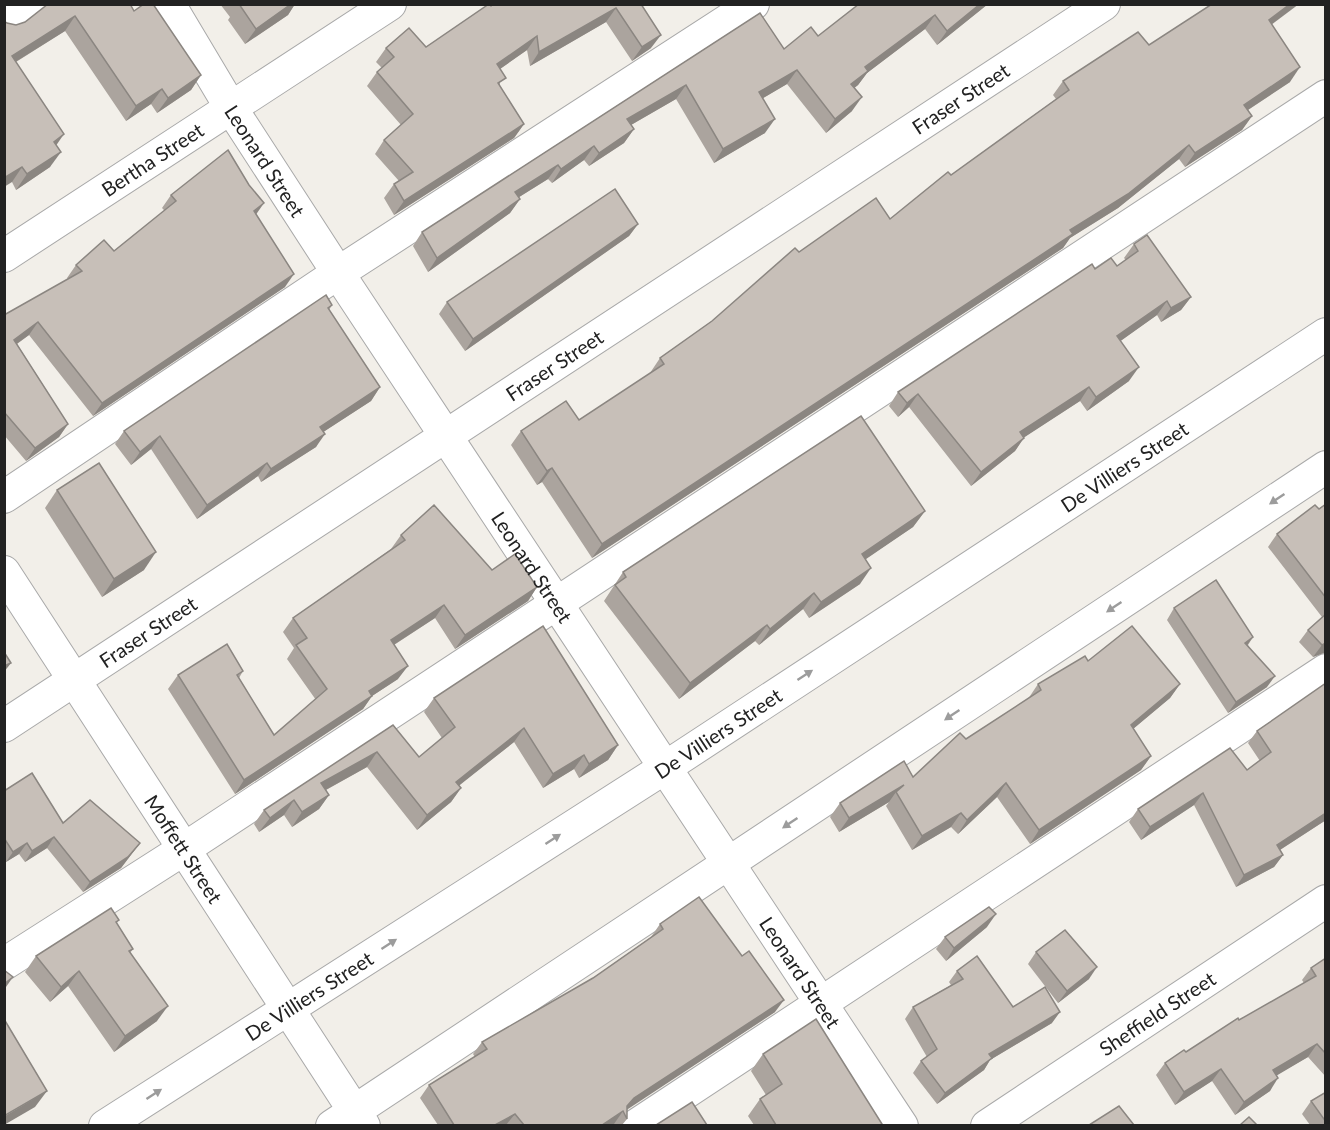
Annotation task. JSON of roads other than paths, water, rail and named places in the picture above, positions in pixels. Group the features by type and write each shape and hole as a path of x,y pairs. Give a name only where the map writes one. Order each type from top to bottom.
{"street":[{"path":"4,22 31,4"},
{"name":"Leonard Street","path":"169,4 231,108 338,273 554,603 666,766 727,865 818,1003 902,1125"},
{"name":"Bertha Street","path":"4,256 390,4"},
{"path":"4,497 338,273 753,4"},
{"name":"Fraser Street","path":"4,726 1104,4"},
{"path":"4,964 184,849 1326,96"},
{"name":"De Villiers Street","path":"105,1125 666,766 1326,334"},
{"path":"350,1121 727,865 1326,467"},
{"name":"Moffett Street","path":"4,572 76,679 286,1009 350,1121"},
{"path":"635,1125 1326,670"},
{"name":"Sheffield Street","path":"987,1125 1326,901"}]}
